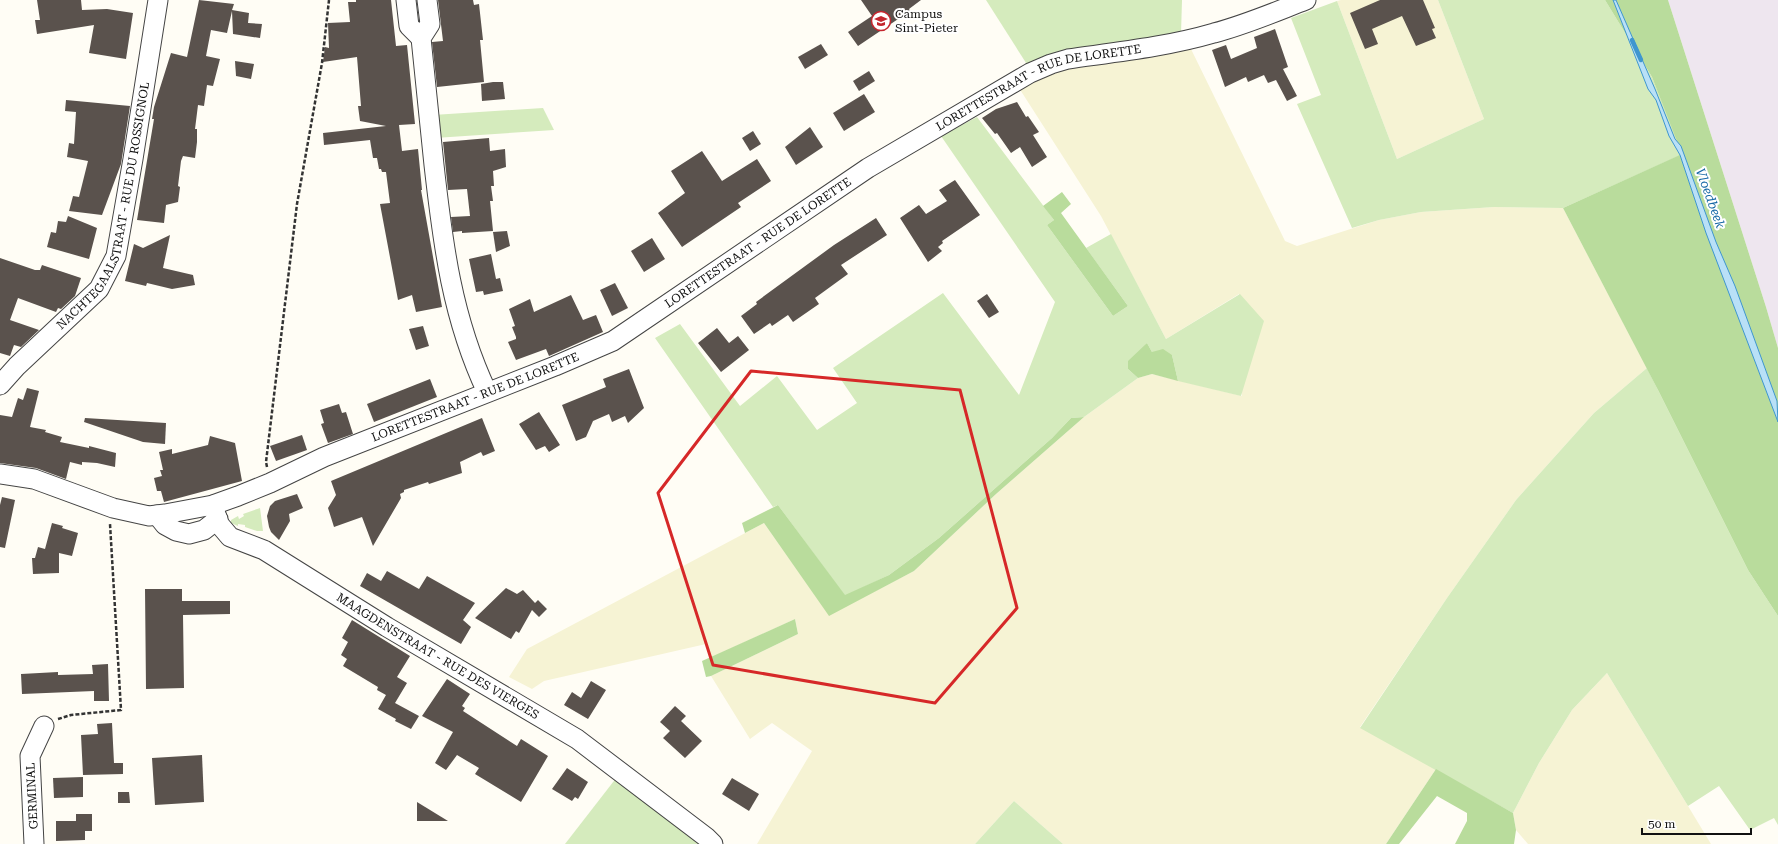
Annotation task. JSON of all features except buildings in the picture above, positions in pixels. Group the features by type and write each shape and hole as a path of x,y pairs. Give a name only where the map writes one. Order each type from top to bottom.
{"street":[{"name":"NACHTEGAALSTRAAT - RUE DU ROSSIGNOL","path":"0,384 17,366 99,289 116,256 158,0"},
{"path":"406,0 409,26 421,38"},
{"path":"427,0 430,24 421,38 440,216 455,303 478,372 487,392"},
{"name":"LORETTESTRAAT - RUE DE LORETTE","path":"215,512 324,457 598,348 624,335 868,168 1030,73 1068,59 1178,42 1213,34 1240,26 1306,0"},
{"path":"0,474 34,478 113,508 139,514 157,515 165,525 176,531 189,534 204,530 215,512"},
{"name":"MAAGDENSTRAAT - RUE DES VIERGES","path":"215,512 219,524 230,537 264,550 290,568 577,739 701,833 713,844"},
{"name":"GERMINAL","path":"34,844 30,756 44,726"}],"path":[{"path":"270,483 266,462 268,438 297,204 322,63 329,0"},
{"path":"44,726 71,715 122,710 110,526 113,508"}],"highlighted area":[{"path":"751,371 960,390 1017,608 935,703 713,665 658,493"}],"shaded area":[{"path":"1438,0 1484,119 1397,159 1337,1"},
{"path":"1668,0 1778,0 1778,348 1766,307"},
{"path":"1190,47 1285,241 1297,246 1379,220 1421,212 1494,207 1563,208 1647,368 1594,413 1516,500 1447,598 1360,727 1436,769 1386,844 1063,844 1014,801 975,844 757,844 812,751 772,723 750,739 711,676 798,634 795,619 710,658 706,644 544,681 532,689 509,677 527,649 764,523 829,615 914,571 996,494 1084,417 1138,378 1152,374 1242,396 1239,294 1166,339 1101,216 1019,88 1055,70"},
{"path":"1607,673 1711,844 1528,844 1516,830 1513,813 1539,763 1572,710"}],"green space":[{"path":"986,0 1182,0 1181,34 1028,66"},
{"path":"1438,0 1605,0 1652,77 1683,154 1563,208 1494,207 1421,212 1379,220 1352,228 1297,104 1321,95 1291,18 1337,1 1397,159 1484,119"},
{"path":"1605,0 1668,0 1778,348 1778,616 1748,570 1658,390 1563,208 1682,154 1652,77"},
{"path":"543,108 554,130 435,138 433,115"},
{"path":"977,117 1054,220 1047,225 1113,316 1128,306 1086,248 1111,234 1166,339 1240,294 1264,321 1241,396 1178,381 1172,355 1152,352 1147,343 1128,369 1138,378 1084,417 1071,418 1052,438 939,538 889,575 845,596 778,505 773,507 655,338 680,324 740,406 777,376 817,430 857,403 833,368 943,293 1019,395 1055,302 941,136"},
{"path":"1062,192 1071,204 1061,213 1128,306 1113,316 1047,225 1054,220 1043,206"},
{"path":"1147,343 1152,352 1163,349 1172,355 1178,381 1152,374 1138,378 1128,369 1128,361"},
{"path":"1647,368 1748,570 1778,616 1778,825 1774,818 1750,830 1719,786 1688,806 1607,673 1572,710 1539,763 1513,813 1360,728 1447,598 1516,500 1594,413"},
{"path":"1084,417 996,494 914,571 829,616 764,523 745,533 742,523 778,505 845,595 889,575 939,538 1052,438 1071,418"},
{"path":"260,508 263,531 257,531 245,527 245,525 238,524 238,526 231,523 231,520 238,516 239,519 244,516 243,514"},
{"path":"795,619 798,634 711,676 706,677 702,661"},
{"path":"1436,769 1513,813 1516,830 1514,844 1455,844 1467,821 1467,813 1437,796 1399,844 1386,844"},
{"path":"617,777 695,837 699,844 565,844"},
{"path":"1014,801 1063,844 975,844"}],"water":[{"path":"1613,0 1616,0 1675,139 1681,146 1716,242 1735,286 1777,401 1778,422 1706,233 1680,155 1669,136 1656,100 1648,89"}],"waterway":[{"name":"Vloedbeek","path":"1632,40 1641,60"}],"place":[{"name":"Campus Sint-Pieter","path":"881,21"}]}
